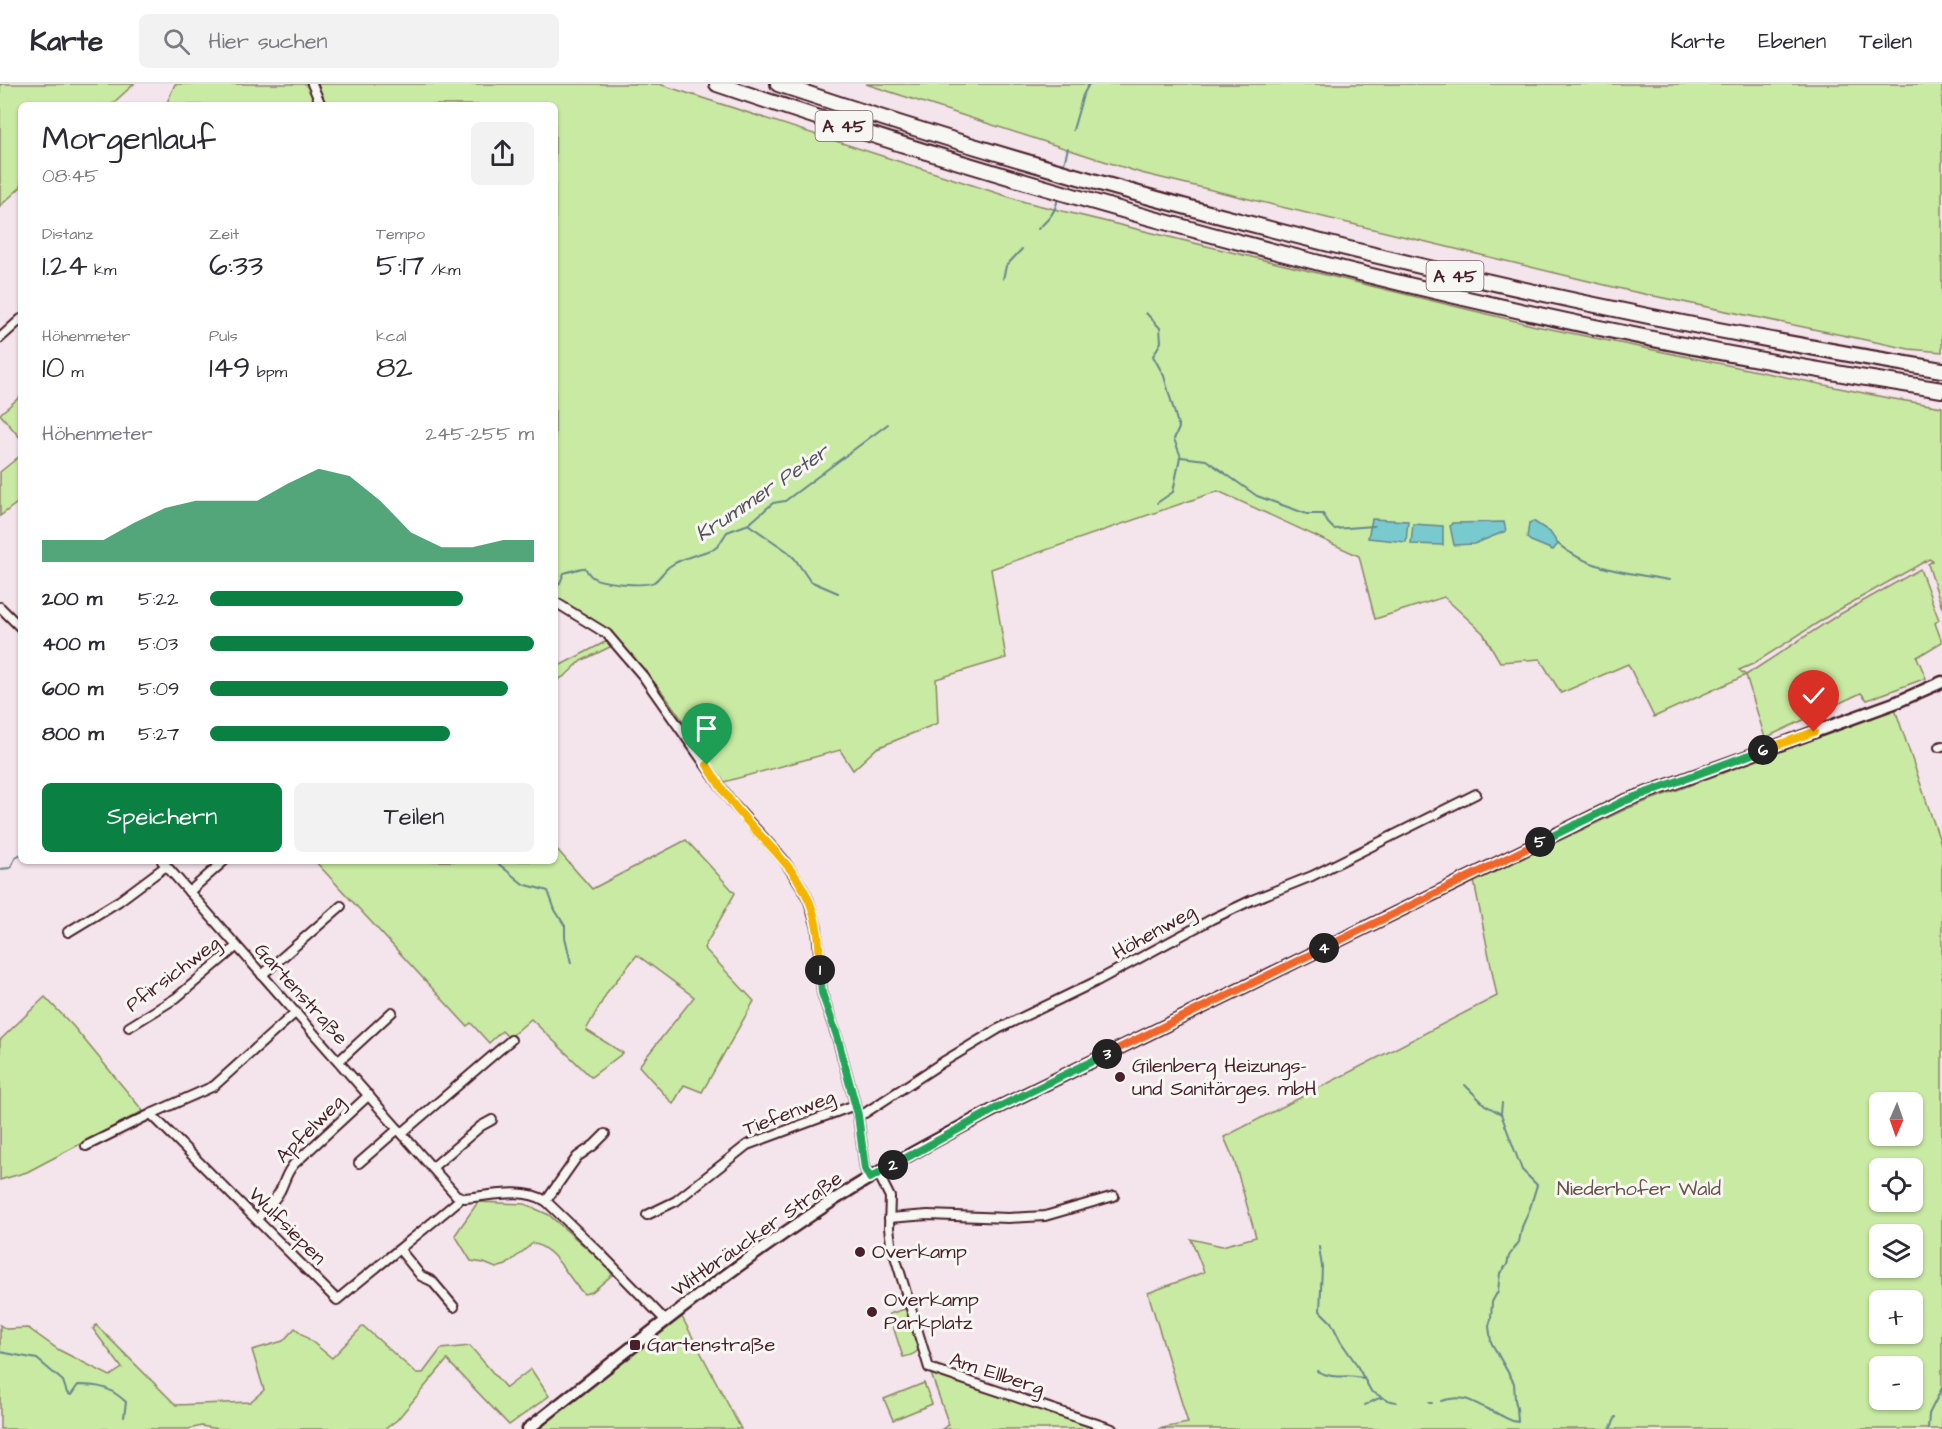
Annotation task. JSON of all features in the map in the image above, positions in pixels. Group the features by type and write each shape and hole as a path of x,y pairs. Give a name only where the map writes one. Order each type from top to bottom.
{"highway":[{"name":"A 45","path":"717,84 971,166 1138,216 1278,253 1497,306 1677,344 1839,374 1942,390"},
{"name":"A 45","path":"778,84 1143,196 1355,252 1548,297 1771,341 1942,370"}],"main road":[{"name":"Wittbräucker Straße","path":"528,1429 666,1321 796,1225 874,1175 999,1107 1624,801 1886,706 1942,682"}],"street":[{"path":"312,84 320,102"},
{"path":"0,338 18,322"},
{"name":"Am Ellberg","path":"558,604 607,634 636,667 733,804 794,873 809,901 816,924 822,993 837,1036 858,1115 865,1169 874,1175 890,1197 889,1228 893,1250 929,1368 1112,1429"},
{"path":"0,607 18,625"},
{"name":"Höhenweg","path":"858,1115 865,1113 998,1029 1095,982 1212,919 1312,876 1476,794"},
{"path":"69,932 119,901 163,864"},
{"name":"Gartenstraße","path":"165,864 460,1197"},
{"path":"189,892 221,864"},
{"path":"262,975 342,906"},
{"name":"Pfirsichweg","path":"129,1027 176,998 236,946"},
{"path":"86,1146 214,1086 296,1012"},
{"path":"339,1060 392,1012"},
{"path":"359,1163 511,1040"},
{"name":"Apfelweg","path":"257,1219 273,1201 286,1173 294,1164 369,1095"},
{"name":"Tiefenweg","path":"647,1215 676,1201 747,1145 855,1105"},
{"name":"Wulfsiepen","path":"151,1114 337,1300 378,1265 400,1250 460,1197"},
{"path":"433,1167 481,1126 492,1120"},
{"path":"546,1201 577,1157 605,1134"},
{"path":"460,1197 523,1194 546,1201 666,1321"},
{"path":"889,1218 928,1215 1008,1218 1045,1216 1114,1196"},
{"path":"400,1250 421,1276 432,1281 454,1307"}],"green space":[{"path":"0,84 134,84 114,102 18,102 18,190 0,206"},
{"path":"175,84 659,84 1025,202 1536,326 1942,407 1942,608 1928,564 1933,561 1929,559 1833,613 1753,664 1739,670 1746,675 1654,717 1628,664 1561,693 1540,659 1500,662 1483,633 1444,597 1375,619 1359,556 1218,491 991,569 1006,658 936,679 938,723 877,748 853,770 840,750 724,782 685,723 642,667 603,629 558,601 558,102 167,102"},
{"path":"866,84 1942,84 1942,352 1909,349 1630,291 1141,173"},
{"path":"18,399 18,435 0,414"},
{"path":"18,457 18,502 0,516 0,472"},
{"path":"1920,569 1939,620 1935,623 1942,642 1917,657 1926,678 1867,700 1861,693 1765,738 1746,675 1835,617"},
{"path":"607,641 612,646 581,661 558,680 558,666"},
{"name":"Niederhofer Wald","path":"1895,709 1942,847 1942,1429 1158,1429 1188,1423 1148,1293 1204,1272 1191,1239 1222,1246 1256,1237 1234,1160 1224,1137 1497,996 1474,881 1626,809"},
{"path":"686,840 735,893 704,948 754,1001 702,1092 684,1085 673,1104 639,1066 694,997 637,955 608,991 586,1030 623,1053 591,1077 531,1019 509,1038 502,1031 489,1043 471,1023 467,1026 318,864 558,864 558,850 592,889"},
{"path":"45,997 73,1026 143,1111 27,1172 0,1180 0,1040"},
{"path":"478,1202 525,1204 549,1215 608,1267 612,1275 592,1292 584,1294 556,1258 533,1243 506,1265 496,1268 471,1261 455,1235"},
{"path":"900,1293 904,1294 920,1347 913,1354 903,1357 889,1314 905,1309"},
{"path":"682,1317 741,1429 538,1429"},
{"path":"0,1325 6,1329 28,1328 59,1350 110,1376 122,1368 93,1329 96,1325 176,1405 250,1402 264,1390 252,1350 283,1341 295,1328 332,1358 363,1326 416,1373 423,1373 441,1349 470,1346 506,1388 531,1369 549,1396 509,1425 447,1360 397,1420 385,1429 218,1429 201,1426 189,1429 0,1429"},
{"path":"929,1368 1112,1429 942,1429 949,1425"},
{"path":"924,1383 932,1404 893,1420 884,1399"}],"water":[{"path":"1372,519 1408,521 1406,542 1368,538"},
{"path":"1533,521 1550,532 1558,544 1553,550 1527,538 1529,523"},
{"path":"1504,522 1506,531 1474,544 1454,545 1450,526 1452,523"},
{"path":"1413,524 1443,526 1443,545 1411,544"}],"waterway":[{"path":"1073,130 1083,95 1089,84"},
{"path":"1063,168 1068,148"},
{"path":"1038,229 1051,215 1058,197"},
{"path":"1003,279 1006,266 1022,249"},
{"path":"1146,313 1160,328 1161,342 1153,356 1164,376 1179,428 1174,439 1181,457 1206,460 1257,496 1307,514 1323,514 1334,529 1374,526"},
{"name":"Krummer Peter","path":"558,584 564,573 582,568 599,580 624,584 654,582 675,563 714,549 727,532 749,524 773,503 785,501 888,424"},
{"path":"1157,503 1173,492 1180,457"},
{"path":"749,525 787,551 810,581 838,593"},
{"path":"1558,544 1570,553 1596,565 1669,580"},
{"name":"Krummer Peter","path":"0,869 10,868 18,856"},
{"path":"499,864 523,884 548,891 555,910 565,926 571,963"},
{"path":"1441,1401 1454,1398 1465,1399 1518,1422 1514,1383 1491,1342 1489,1326 1492,1302 1498,1291 1500,1273 1519,1242 1537,1185 1522,1170 1501,1114 1485,1105 1465,1085"},
{"path":"1501,1113 1502,1103"},
{"path":"1319,1247 1322,1267 1320,1311 1331,1322 1371,1391 1396,1402"},
{"name":"Wulfsiepen","path":"0,1352 37,1359 63,1381 67,1393 71,1395 78,1385 98,1386 109,1390 126,1402 124,1417"},
{"path":"1317,1371 1330,1376 1352,1376 1363,1379"},
{"path":"1928,1429 1929,1414 1942,1388"},
{"path":"1365,1405 1381,1398"},
{"path":"1610,1429 1616,1417"}],"place":[{"name":"Gilenberg Heizungs- und Sanitärges. mbH","path":"1120,1077"},
{"name":"Overkamp","path":"860,1252"},
{"name":"Overkamp Parkplatz","path":"872,1312"},
{"name":"Gartenstraße","path":"635,1345"}],"route":[{"path":"707,765 733,804 794,873 809,901 819,941 822,993 837,1036 858,1115 865,1169 870,1178 999,1107 1624,801 1814,732"}]}
